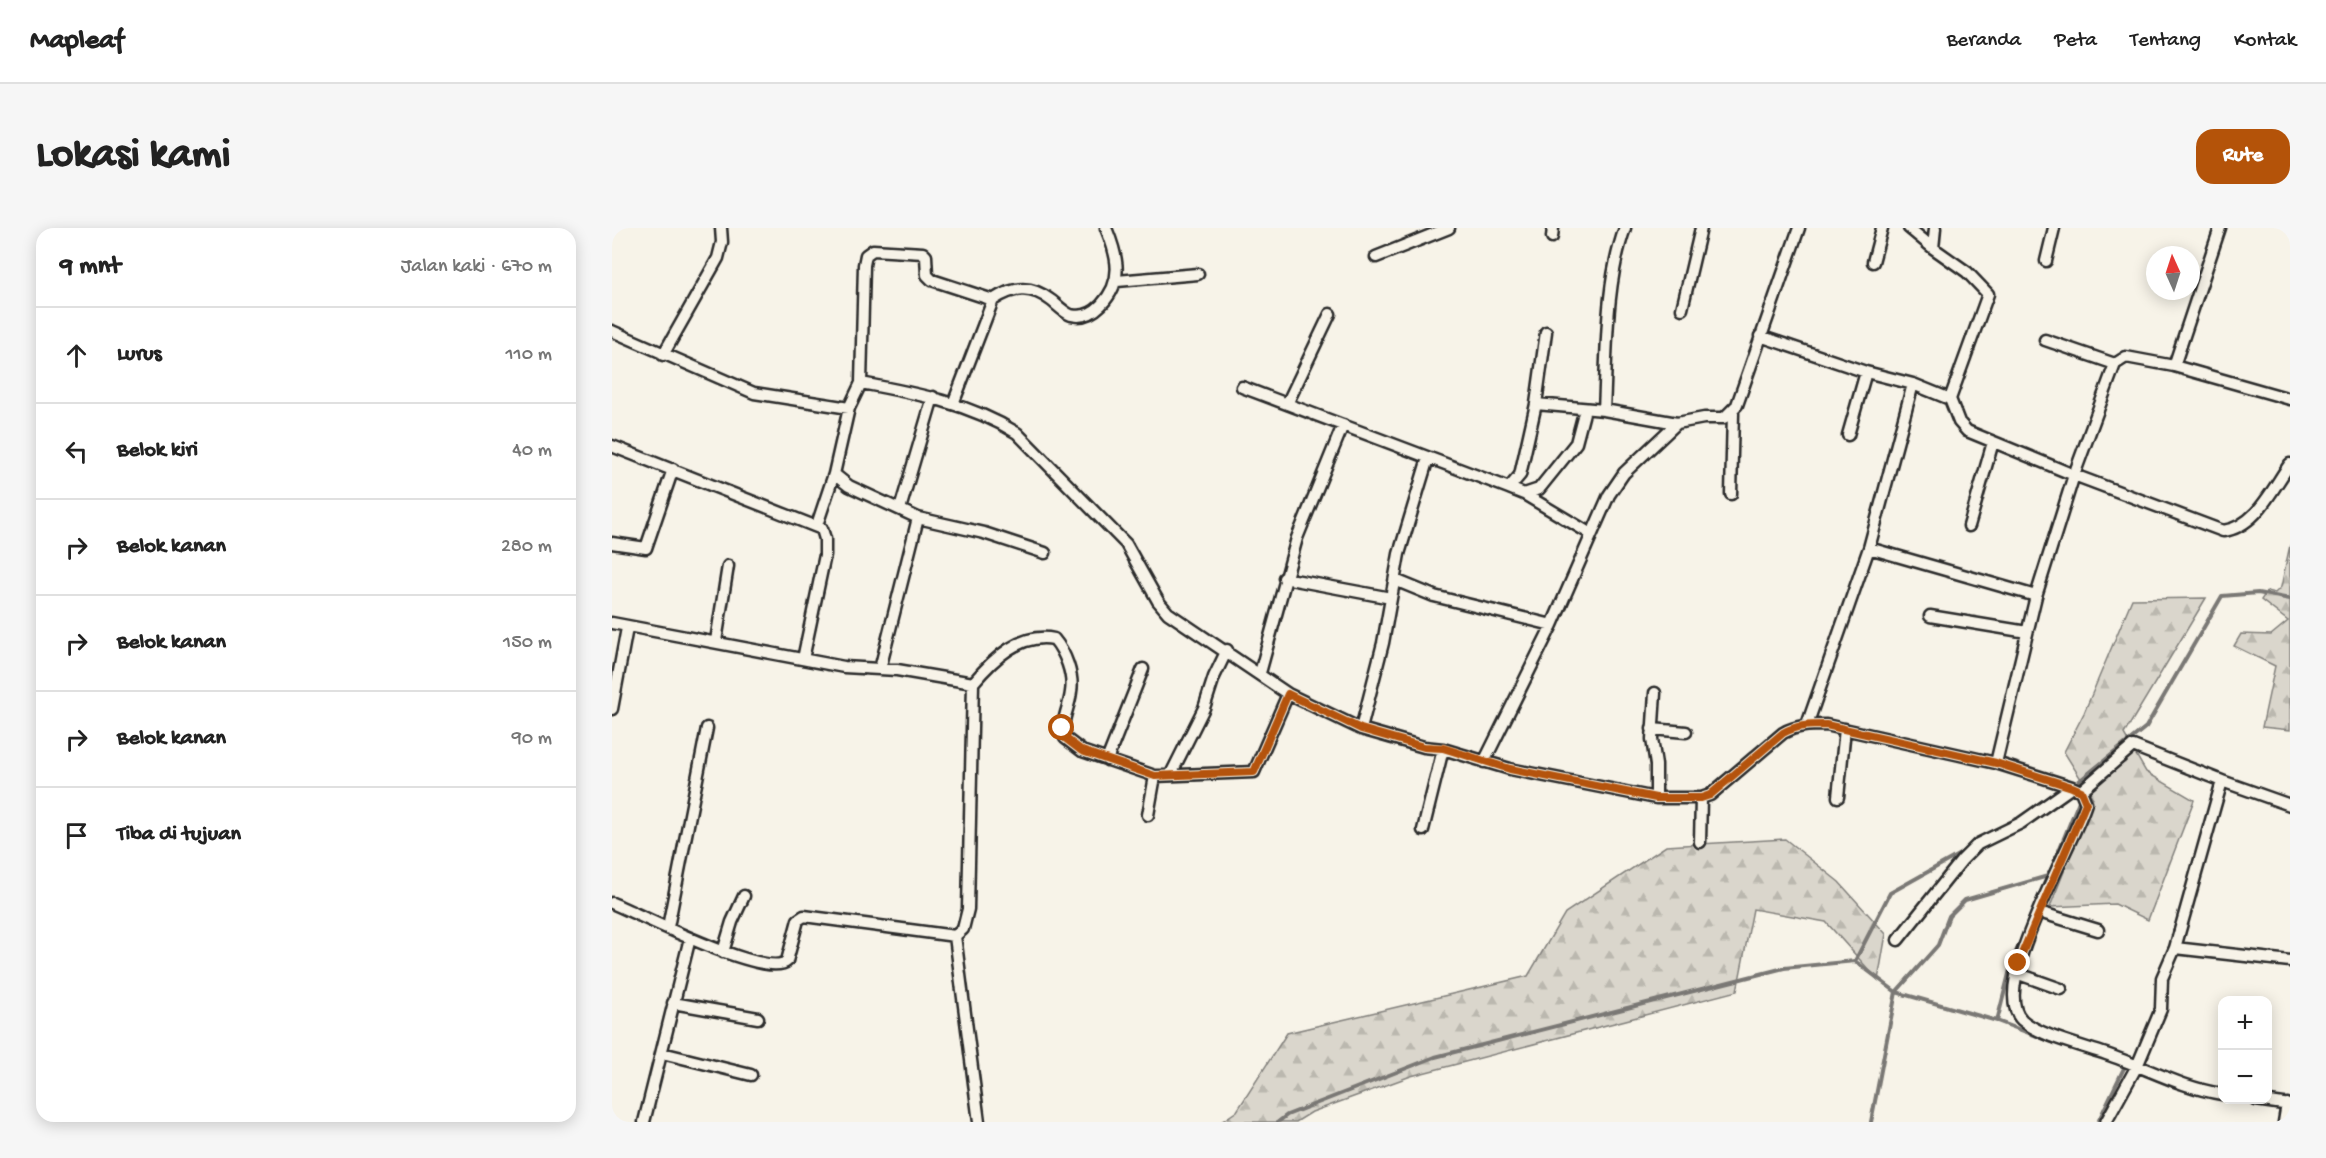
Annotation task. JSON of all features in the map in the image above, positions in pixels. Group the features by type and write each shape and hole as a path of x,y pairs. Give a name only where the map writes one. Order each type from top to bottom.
{"street":[{"path":"663,355 718,258 722,242 721,228"},
{"path":"953,404 993,300 1007,291 1026,288 1046,297 1070,315 1080,316 1094,313 1110,296 1117,281 1118,270 1114,246 1106,228"},
{"path":"1376,257 1449,228"},
{"path":"1604,410 1608,327 1618,245 1624,228"},
{"path":"1682,309 1701,228"},
{"path":"1731,494 1733,412 1743,392 1760,336 1799,228"},
{"path":"1873,262 1882,228"},
{"path":"1909,228 1967,272 1988,294 1950,399 1959,422 1966,431 2074,475 2223,531 2236,529 2248,522 2290,464"},
{"path":"1934,248 1935,228"},
{"path":"2046,261 2054,228"},
{"path":"2174,366 2220,228"},
{"path":"817,525 834,474 849,408 861,383 866,255 873,250 923,253 926,256 927,275 932,280 993,300"},
{"path":"1117,281 1198,274"},
{"path":"1287,404 1330,314"},
{"path":"612,331 754,393 849,408"},
{"path":"1509,488 1520,475 1536,404 1546,332"},
{"path":"1760,336 1866,372 1913,384 1950,399"},
{"path":"2045,340 2115,364"},
{"path":"1996,763 2036,596 2074,475 2115,364 2126,357 2174,366 2290,399"},
{"path":"1848,435 1866,372"},
{"path":"861,383 933,397 999,422 1017,433 1126,544 1158,601 1168,613 1227,650 1288,694 1361,729 1424,747 1443,748 1484,762 1656,798 1701,798 1723,786 1783,733 1793,727 1807,725 1826,725 1996,763 2076,789 2084,796 2085,807 2023,946 2016,973 2015,1005 2021,1018 2037,1029 2138,1065 2186,1086 2218,1093"},
{"path":"1807,725 1869,548 1913,384"},
{"path":"1242,387 1524,494 1591,534"},
{"path":"900,509 933,397"},
{"path":"1536,404 1604,410 1677,423 1704,418 1724,418 1733,412"},
{"path":"1524,494 1539,489 1568,455 1576,443 1585,409"},
{"path":"1484,762 1552,626 1609,495 1624,473 1677,423"},
{"path":"1260,674 1284,578 1297,538 1343,425"},
{"path":"1969,525 1993,442"},
{"path":"612,446 817,525 824,532 825,555 803,658"},
{"path":"1361,729 1401,546 1428,458"},
{"path":"612,543 646,548 673,469"},
{"path":"834,474 849,486 918,518 984,533 1045,553"},
{"path":"880,669 918,518"},
{"path":"1869,548 2036,596"},
{"path":"716,641 728,566"},
{"path":"1284,578 1391,598"},
{"path":"1395,580 1434,596 1552,626"},
{"path":"1930,616 2027,632"},
{"path":"612,623 627,628 716,641 844,666 973,683"},
{"path":"612,709 627,628"},
{"path":"612,903 723,952 772,966 783,965 787,961 798,920 804,916 955,936 963,929 968,909 973,683 984,669 1021,642 1032,637 1054,639 1064,655 1072,683 1071,694 1063,716 1065,738 1082,751 1155,776 1254,772 1288,694"},
{"path":"1172,774 1204,708 1214,677 1227,650"},
{"path":"1107,760 1143,669"},
{"path":"1655,693 1652,729 1656,798"},
{"path":"668,927 707,728"},
{"path":"1652,729 1686,732"},
{"path":"1838,797 1845,729"},
{"path":"1898,940 1962,860 1978,844 2021,823 2076,789 2133,746 2290,805"},
{"path":"1422,830 1443,748"},
{"path":"1148,815 1155,776"},
{"path":"2106,1122 2138,1065 2161,1010 2162,978 2175,948 2223,781"},
{"path":"1700,842 1701,798"},
{"path":"723,952 732,922 744,896"},
{"path":"2039,912 2098,930"},
{"path":"955,936 979,1122"},
{"path":"644,1122 690,938"},
{"path":"2175,948 2290,961"},
{"path":"2016,973 2061,989"},
{"path":"673,1003 758,1018"},
{"path":"662,1053 751,1075"},
{"path":"2272,1102 2288,1105 2284,1122"}],"green space":[{"path":"2290,545 2290,730 2262,727 2275,666 2234,646 2241,634 2271,635 2288,621 2261,600 2267,591 2275,593 2281,587"},
{"path":"2206,598 2124,734 2146,772 2194,800 2148,920 2115,904 2050,907 2093,798 2064,752 2084,713 2132,599"},
{"path":"1785,839 1839,882 1886,934 1878,980 1826,922 1753,909 1737,991 1411,1076 1312,1112 1296,1122 1221,1122 1237,1111 1287,1033 1528,976 1565,913 1666,846"}],"waterway":[{"path":"2073,786 2146,727 2222,596 2258,593 2290,599"},
{"path":"2049,875 2081,796"},
{"path":"1855,961 1890,893 1967,850"},
{"path":"1871,1122 1896,992 1938,945 1949,916 1965,900 2048,876 2048,878"},
{"path":"1997,1021 2013,958 2020,943"},
{"path":"1278,1122 1287,1115 1435,1057 1784,968 1855,961 1896,992 1997,1021 2050,1041"},
{"path":"2098,1122 2124,1068 2120,1062"}],"route":[{"path":"1062,728 1070,745 1155,776 1254,772 1288,694 1361,729 1424,747 1443,748 1510,769 1656,798 1673,799 1701,798 1710,795 1783,733 1793,727 1807,725 1826,725 1996,763 2072,787 2081,791 2086,803 2023,946 2018,963"}]}
